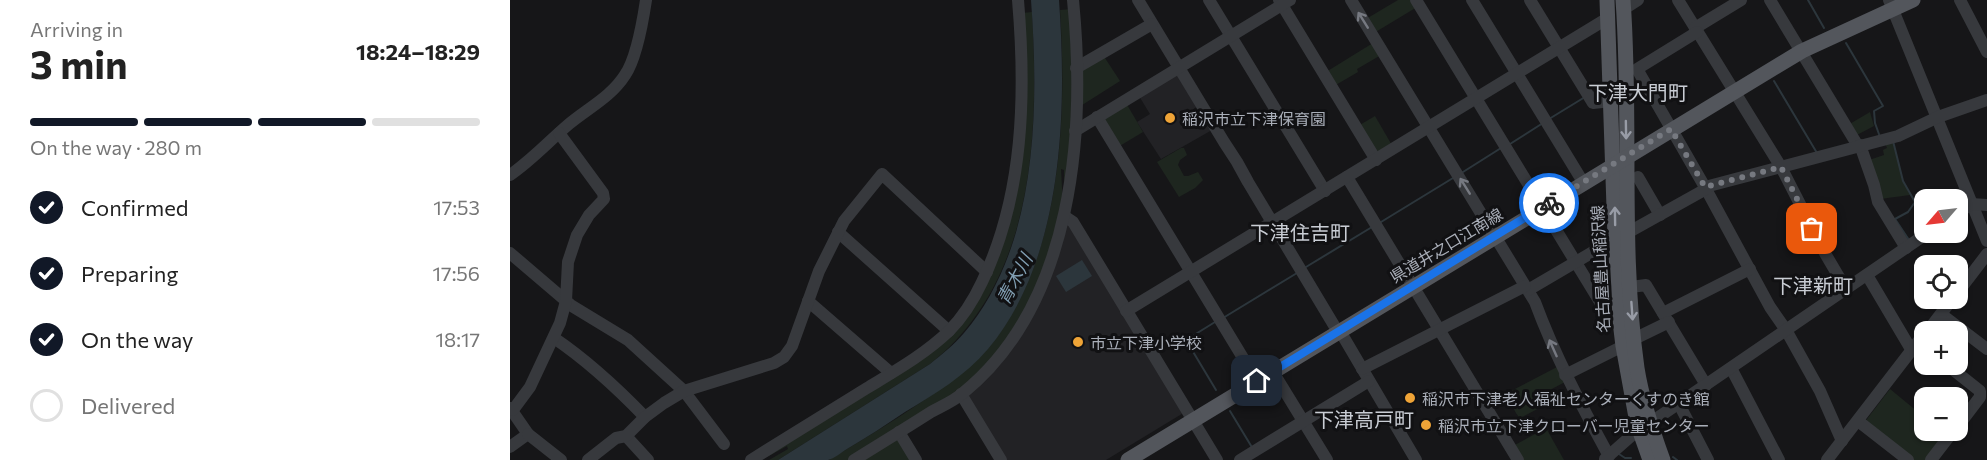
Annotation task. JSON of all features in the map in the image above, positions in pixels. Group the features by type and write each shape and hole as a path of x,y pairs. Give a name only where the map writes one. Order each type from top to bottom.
{"main road":[{"name":"名古屋豊山稲沢線","path":"1607,0 1613,164 1631,287 1629,343"},
{"name":"県道井之口江南線","path":"1131,459 1583,182 1802,51 1891,5 1913,0"},
{"name":"名古屋豊山稲沢線","path":"1623,4 1626,156 1618,307 1638,369 1650,460"},
{"name":"名古屋豊山稲沢線","path":"1644,426 1662,460"}],"street":[{"path":"510,175 613,90 626,74 640,34 646,0"},
{"path":"751,460 926,351 949,332 975,296 998,247 1008,212 1018,152 1022,49 1018,0"},
{"path":"854,460 961,394 1004,352 1036,296 1048,270 1064,216 1075,131 1074,3 1086,0"},
{"path":"1138,0 1416,460"},
{"path":"1209,0 1326,190"},
{"path":"1351,0 1535,302 1549,340 1606,458 1644,426 1914,242"},
{"path":"1416,0 1603,307 1618,307"},
{"path":"1472,0 1583,182"},
{"path":"1530,0 1593,103 1611,101"},
{"path":"1623,4 1638,0"},
{"path":"1678,0 1781,167 1846,289"},
{"path":"1741,0 1637,69 1706,188 1770,307 1786,330 1820,391 1842,441"},
{"path":"1770,0 1859,145 1878,202 1906,248"},
{"path":"1960,0 1987,52"},
{"path":"1075,131 1284,2 1376,160"},
{"path":"1891,5 1987,241"},
{"path":"1126,311 1608,18"},
{"path":"1076,68 1152,24"},
{"path":"1362,369 1527,288 1706,188 1898,136 1938,117 1987,100"},
{"path":"1097,117 1257,381"},
{"path":"559,133 603,193 604,199 589,215 577,235 568,262 566,301 554,338 530,387 511,409 528,434 561,460"},
{"path":"588,460 616,438 626,436 645,417 684,391 774,363 784,357 792,346 819,272 838,232 844,221 882,174 987,272"},
{"path":"1347,177 1518,460"},
{"path":"1638,177 1660,215"},
{"path":"1968,206 1971,204 1987,205"},
{"path":"1064,216 1072,222 1217,460"},
{"path":"838,232 949,332"},
{"path":"510,253 566,301 628,340 684,391 724,444"},
{"path":"1968,283 1983,269 1987,254"},
{"path":"1565,375 1629,343 1666,317 1750,269"},
{"path":"1867,275 1914,332"},
{"path":"1631,287 1646,285 1706,385"},
{"path":"808,301 891,373"},
{"path":"1936,321 1945,309"},
{"path":"1941,314 1987,349"},
{"path":"554,338 583,358 613,384 645,417"},
{"path":"1827,460 1914,350"},
{"path":"1731,368 1779,460"},
{"path":"1273,372 1327,460"},
{"path":"1960,375 1980,391 1980,397 1968,413"},
{"path":"1240,460 1370,381"},
{"path":"961,394 1001,460"},
{"path":"1679,404 1708,460"},
{"path":"1858,421 1908,460"},
{"path":"899,432 916,460"},
{"path":"510,447 528,434"},
{"path":"626,436 648,460"},
{"path":"1931,460 1946,441"}],"shaded area":[{"path":"1398,0 1413,0 1417,7 1374,33 1366,19"},
{"path":"1072,9 1074,108 1064,193 1064,170 1061,169 1063,207 1034,296 1002,349 961,391 848,460 829,460 899,417 950,381 987,350 1013,312 1032,272 1045,230 1054,186 1060,141 1062,96 1060,10"},
{"path":"1032,12 1034,107 1030,156 1023,203 1010,249 991,291 965,330 930,364 778,460 769,460 788,449 787,446 756,460 954,331 1011,215 1022,13"},
{"path":"1373,43 1381,55 1334,86 1326,72"},
{"path":"1103,55 1120,81 1079,107 1079,71"},
{"name":"稲沢市立下津保育園","path":"1176,73 1198,106 1192,110 1203,129 1209,125 1212,130 1161,159 1137,122 1150,114 1139,96"},
{"path":"1126,103 1143,132 1118,147 1103,117"},
{"path":"1870,112 1874,126 1855,136 1848,125"},
{"path":"1375,116 1393,147 1378,156 1358,126"},
{"path":"1892,140 1903,181 1910,195 1880,199 1869,160 1884,155 1883,150 1887,148 1885,143"},
{"path":"1184,148 1187,155 1180,160 1178,165 1184,176 1198,172 1203,180 1195,188 1179,197 1157,162"},
{"name":"市立下津小学校","path":"1065,224 1071,224 1185,412 1106,460 1006,460 966,393"},
{"path":"1557,367 1565,382 1548,391 1551,402 1520,418 1512,405 1511,391"},
{"path":"1890,389 1914,409 1914,441 1942,441 1927,460 1911,460 1864,423"},
{"path":"1546,428 1564,460 1522,460 1513,446"},
{"path":"899,438 913,460 859,460"}],"water":[{"name":"青木川","path":"1031,0 1059,0 1062,89 1060,136 1055,182 1046,228 1032,272 1013,312 988,349 960,376 835,457 828,460 778,460 930,364 964,333 988,298 1007,259 1020,218 1028,174 1033,130 1034,85"},
{"path":"1082,260 1092,276 1066,292 1056,276"}],"waterway":[{"path":"1808,0 1824,28"},
{"path":"1846,43 1883,106 1874,111 1880,137"},
{"path":"1774,81 1817,153"},
{"path":"1593,93 1599,89"},
{"path":"1549,119 1585,97"},
{"path":"1510,144 1543,123"},
{"path":"1893,141 1903,181 1915,202 1908,212 1895,219 1909,240"},
{"path":"1463,172 1501,148"},
{"path":"1381,222 1453,178"},
{"path":"1306,267 1372,227"},
{"path":"1223,318 1297,273"},
{"path":"1215,322 1186,340 1216,390"},
{"path":"1230,411 1253,449"},
{"path":"1619,454 1625,458 1631,458"},
{"path":"1673,457 1677,460"}],"way so far":[{"path":"1549,203 1671,129 1705,187 1781,167 1812,229"}],"place":[{"name":"稲沢市立下津保育園","path":"1170,118"},
{"name":"市立下津小学校","path":"1078,342"},
{"name":"稲沢市下津老人福祉センターくすのき館","path":"1410,398"},
{"name":"稲沢市立下津クローバー児童センター","path":"1426,425"}],"district":[{"name":"下津大門町","path":"1638,92"},
{"name":"下津住吉町","path":"1300,232"},
{"name":"下津新町","path":"1813,285"},
{"name":"下津高戸町","path":"1364,419"}],"route":[{"path":"1257,381 1549,203"}]}
